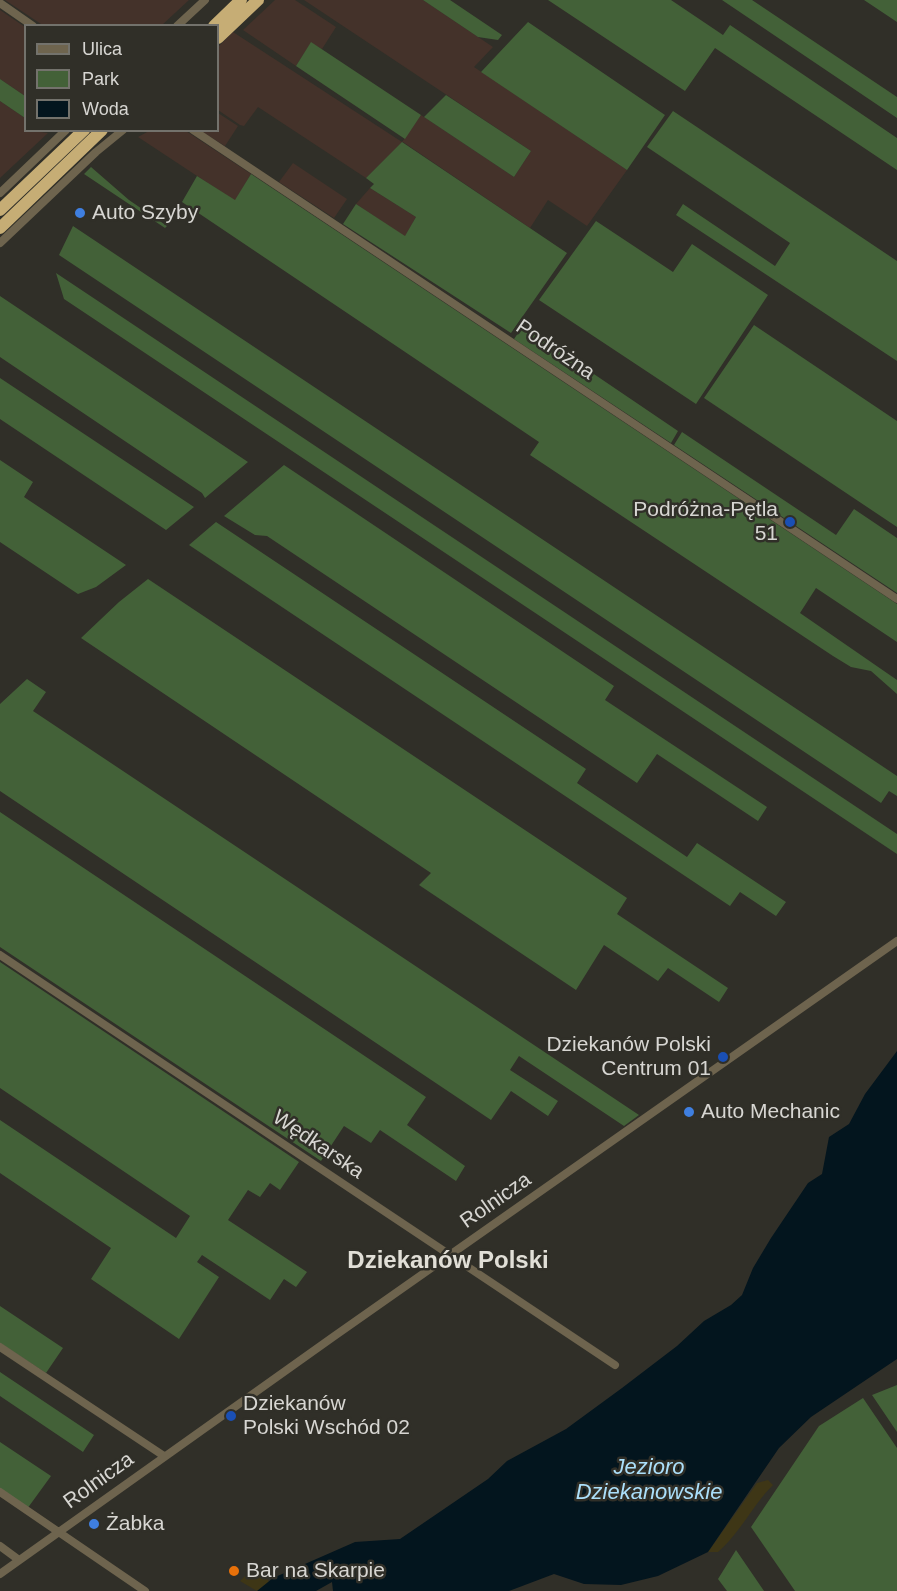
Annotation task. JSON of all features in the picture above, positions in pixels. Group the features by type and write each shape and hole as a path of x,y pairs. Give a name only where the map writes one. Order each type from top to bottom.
{"highway":[{"path":"216,24 241,0"},
{"path":"219,37 258,0"},
{"path":"0,210 82,132"},
{"path":"0,228 100,132"}],"street":[{"path":"179,24 205,0"},
{"path":"0,3 30,24"},
{"path":"0,193 64,132"},
{"path":"0,243 96,152 121,132"},
{"name":"Podróżna","path":"196,132 897,599"},
{"name":"Rolnicza","path":"0,1574 164,1456 897,941"},
{"name":"Wędkarska","path":"0,955 615,1365"},
{"path":"0,1347 164,1456"},
{"path":"0,1492 145,1591"},
{"path":"0,1546 20,1560"}],"shaded area":[{"path":"5,0 189,0 163,24 41,24"},
{"path":"275,0 295,0 336,27 322,49 311,43 296,66 243,30"},
{"path":"304,0 423,0 493,47 474,67 627,170 587,226 548,200 530,228 403,142 366,178 258,107 244,126 240,125 219,111 219,46 233,32 402,142 421,115 514,177 531,151"},
{"path":"0,10 24,26 24,95 0,79"},
{"path":"0,101 24,117 24,132 48,133 0,178"},
{"path":"219,114 238,126 225,146 203,132 219,132"},
{"path":"147,132 188,132 251,174 235,201 138,137"},
{"path":"293,163 347,199 334,218 279,182"},
{"path":"370,188 416,217 405,237 356,204"}],"green space":[{"path":"423,0 450,0 502,35 498,40 478,37"},
{"path":"548,0 671,0 723,35 730,25 897,138 897,170 715,48 685,91"},
{"path":"722,0 752,0 897,97 897,118"},
{"path":"864,0 897,0 897,22"},
{"path":"528,22 665,115 627,170 481,72"},
{"path":"311,42 421,115 405,139 296,66"},
{"path":"0,79 24,95 24,117 0,101"},
{"path":"446,95 531,151 514,177 424,117"},
{"path":"673,111 897,261 897,361 676,215 683,204 775,266 790,243 647,147"},
{"path":"402,142 567,253 511,333 343,224 356,204 405,236 416,217 370,188 374,184 366,178"},
{"path":"91,167 129,200 167,226 165,228 84,174"},
{"path":"251,174 897,604 897,642 816,588 800,613 897,680 897,694 871,671 851,667 833,656 530,455 539,442 182,202 197,176 235,200"},
{"path":"596,221 673,272 692,244 768,295 696,404 539,300"},
{"path":"73,226 897,776 897,796 889,791 881,803 59,255"},
{"path":"56,273 897,834 897,854 64,299"},
{"path":"0,296 248,462 205,498 202,493 0,357"},
{"path":"754,325 897,421 897,527 704,398"},
{"path":"523,326 678,431 671,443 514,339"},
{"path":"0,378 194,507 166,530 0,419"},
{"path":"682,432 836,535 854,509 897,538 897,593 674,445"},
{"path":"0,460 33,482 24,497 126,565 96,587 78,594 0,542"},
{"path":"284,465 614,686 605,700 767,807 758,821 657,754 637,783 267,536 255,535 224,516"},
{"path":"216,522 586,769 577,783 687,857 697,843 786,902 776,916 740,892 730,906 189,545"},
{"path":"148,579 627,898 617,914 728,988 719,1002 668,968 658,981 604,945 576,990 419,885 431,873 81,638 119,602"},
{"path":"27,679 46,692 33,711 639,1115 624,1126 519,1056 510,1070 558,1101 548,1116 511,1091 491,1120 0,791 0,704"},
{"path":"0,812 426,1097 407,1125 465,1166 456,1181 380,1130 371,1143 344,1126 321,1161 0,947"},
{"path":"0,962 299,1162 280,1190 270,1183 260,1197 248,1190 228,1220 307,1272 296,1287 284,1279 270,1300 202,1255 197,1262 219,1277 179,1339 91,1279 111,1248 0,1173 0,1120 176,1238 190,1216 0,1088"},
{"path":"0,1306 63,1348 46,1373 0,1343"},
{"path":"0,1372 94,1435 83,1452 0,1396"},
{"path":"897,1385 897,1432 872,1395"},
{"path":"863,1398 897,1448 897,1591 795,1591 751,1527 819,1426"},
{"path":"0,1442 51,1476 27,1509 0,1491"},
{"path":"736,1550 764,1591 727,1591 718,1579"}],"sand":[{"path":"768,1480 773,1485 733,1536 718,1552 708,1552 757,1483"},
{"path":"261,1565 266,1567 266,1577 269,1582 257,1591 240,1581 254,1567"}],"water":[{"name":"Jezioro Dziekanowskie","path":"897,1051 897,1359 811,1417 779,1448 708,1552 658,1576 621,1585 584,1584 554,1574 509,1591 333,1591 332,1582 316,1591 257,1591 273,1578 355,1542 400,1539 488,1479 507,1461 566,1429 677,1346 704,1321 731,1305 742,1295 753,1268 808,1183 822,1174 829,1137 849,1124 865,1094"}],"place":[{"name":"Auto Szyby","path":"80,213"},
{"name":"Podróżna-Pętla 51","path":"790,522"},
{"name":"Dziekanów Polski Centrum 01","path":"723,1057"},
{"name":"Auto Mechanic","path":"689,1112"},
{"name":"Dziekanów Polski Wschód 02","path":"231,1416"},
{"name":"Żabka","path":"94,1524"},
{"name":"Bar na Skarpie","path":"234,1571"}],"district":[{"name":"Dziekanów Polski","path":"448,1261"}]}
